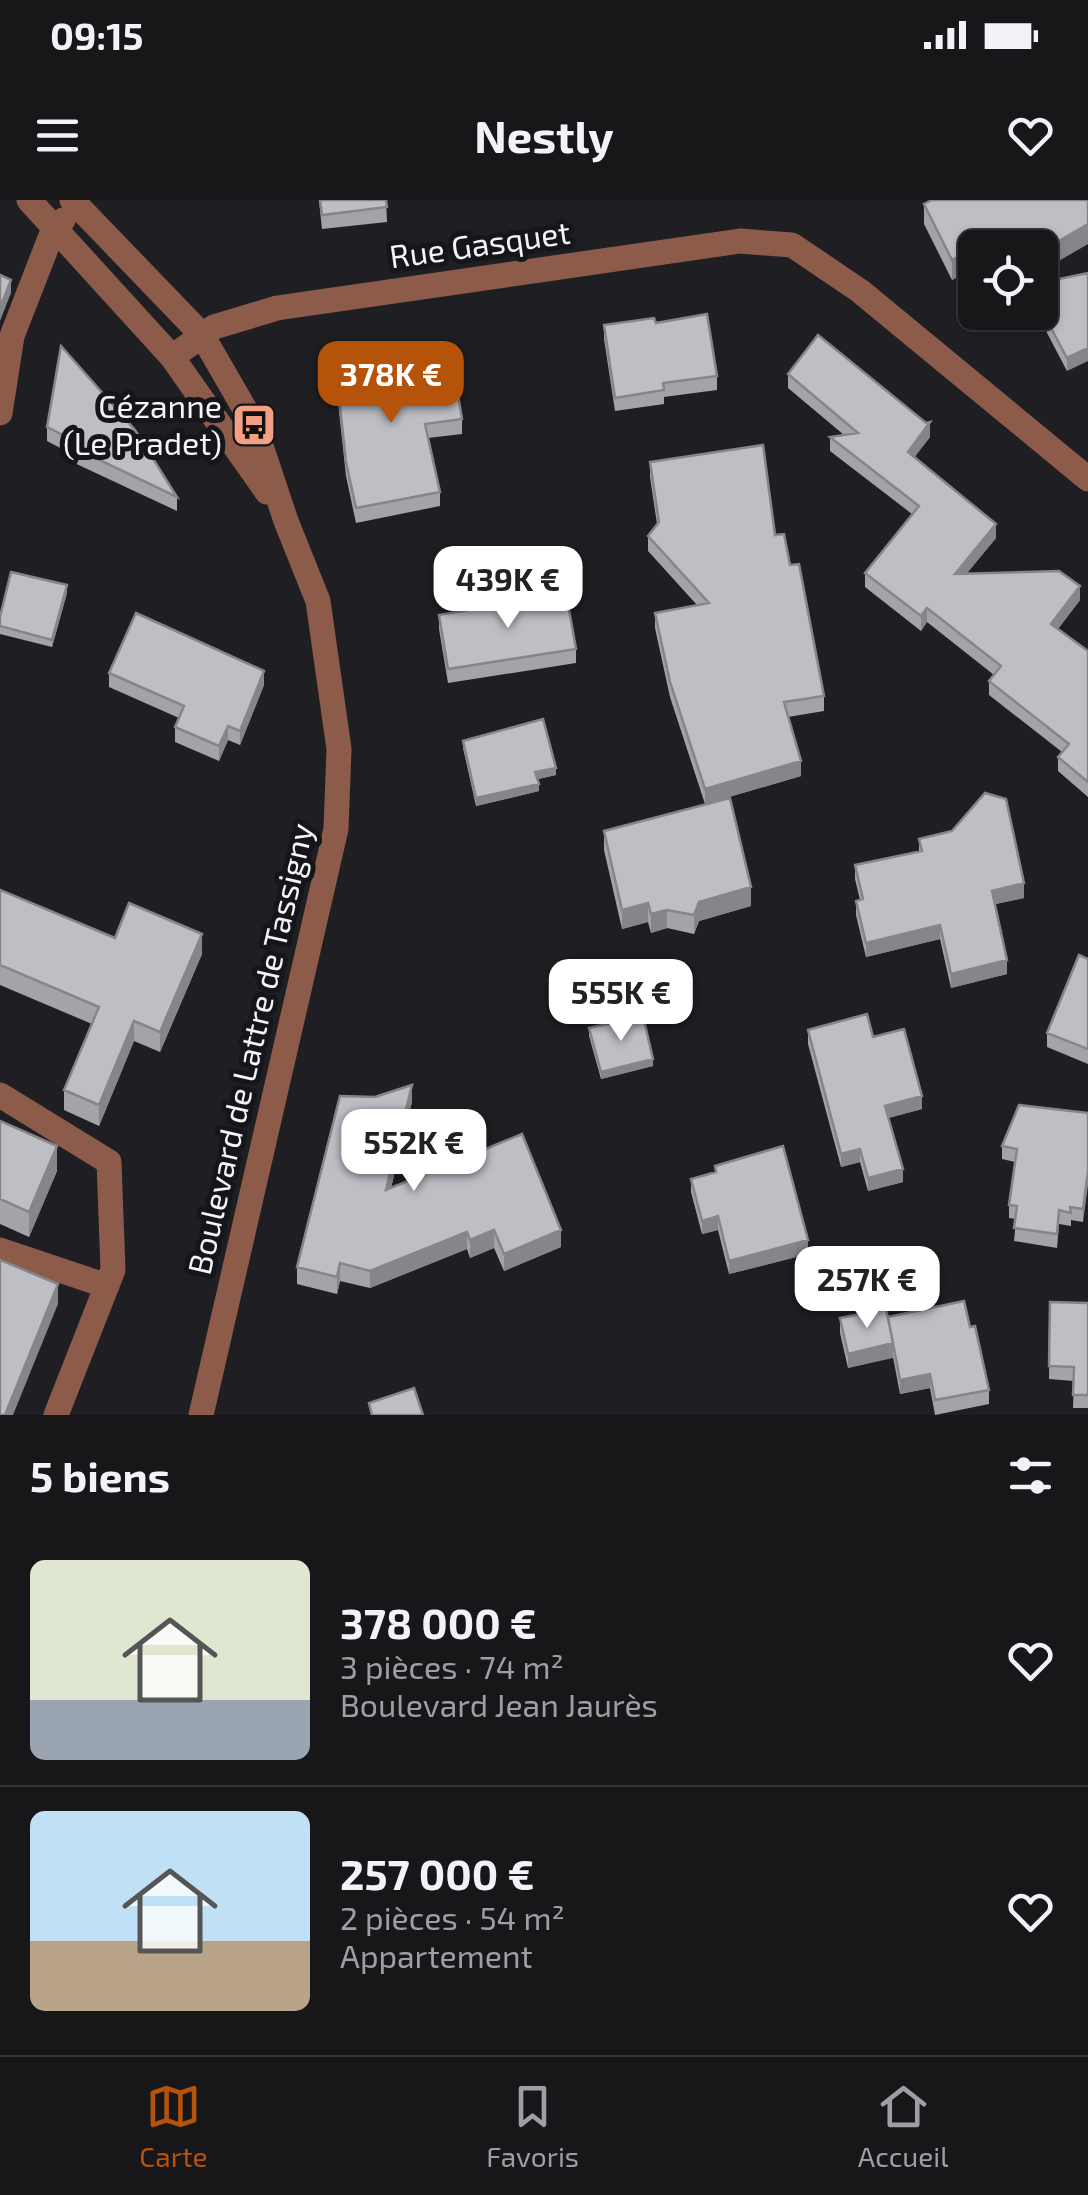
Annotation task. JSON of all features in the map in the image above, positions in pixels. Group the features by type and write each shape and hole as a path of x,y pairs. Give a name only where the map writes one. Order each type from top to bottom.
{"street":[{"path":"29,200 172,357 286,521"},
{"path":"0,414 12,336 54,228 76,204 202,335 254,425 286,521"},
{"name":"Rue Gasquet","path":"172,357 214,327 277,308 740,241 792,245 860,292 1088,479"},
{"name":"Boulevard de Lattre de Tassigny","path":"201,1415 336,828 338,749 328,658 318,600 286,521"},
{"path":"0,1095 109,1162 114,1270 56,1415"},
{"path":"0,1250 107,1286"}],"building":[{"path":"320,200 386,200 387,207 322,215"},
{"path":"932,200 1088,200 1088,224 1058,242 1058,230 958,230 958,257 952,260 924,204"},
{"path":"1088,273 1088,348 1067,358 1052,330 1058,330 1058,279"},
{"path":"0,275 11,280 0,308"},
{"path":"707,314 717,376 663,383 664,390 615,398 604,325 654,318 656,323"},
{"path":"818,335 926,423 930,422 908,452 996,524 955,574 1059,571 1080,586 1051,624 1088,651 1088,782 1058,757 1069,744 989,681 1001,666 927,608 921,616 865,573 919,506 830,437 858,433 788,374"},
{"path":"61,346 135,430 177,497 68,445 69,438 47,427"},
{"path":"396,350 401,378 454,370 462,419 425,424 440,492 356,508 346,462 335,359"},
{"path":"763,445 775,535 784,534 790,565 799,564 824,696 784,702 801,761 705,789 670,682 655,613 709,603 648,536 659,522 650,462"},
{"path":"11,572 67,585 52,640 0,626"},
{"path":"566,593 576,649 448,669 439,615"},
{"path":"136,613 264,671 240,731 228,726 219,746 175,727 184,706 109,673"},
{"path":"543,719 556,768 535,772 539,784 476,798 463,741"},
{"path":"985,793 1006,799 1024,883 992,891 1007,960 951,974 940,925 866,943 856,901 863,899 855,865 922,851 919,839 952,831"},
{"path":"730,798 751,887 699,902 694,915 667,910 651,914 648,903 622,910 604,831"},
{"path":"0,890 115,938 129,903 202,934 160,1032 134,1021 99,1105 64,1090 99,1007 0,965"},
{"path":"1079,955 1088,959 1088,1049 1047,1033"},
{"path":"867,1014 873,1037 904,1029 922,1096 885,1106 903,1169 868,1178 860,1149 841,1154 808,1030"},
{"path":"643,1016 653,1059 601,1072 589,1028"},
{"path":"412,1085 386,1190 522,1134 561,1230 504,1254 494,1230 470,1240 467,1232 370,1271 340,1263 337,1277 297,1267 340,1096 375,1097"},
{"path":"1019,1105 1088,1113 1088,1171 1083,1209 1070,1207 1071,1213 1059,1210 1057,1234 1014,1228 1017,1206 1009,1205 1017,1149 1002,1146"},
{"path":"0,1121 57,1146 29,1212 0,1199"},
{"path":"783,1146 808,1240 729,1261 718,1216 702,1221 691,1179 716,1172 715,1166"},
{"path":"0,1260 58,1284 5,1415 0,1415"},
{"path":"964,1301 970,1327 975,1326 989,1390 935,1400 930,1374 900,1380 888,1317"},
{"path":"1050,1302 1088,1303 1088,1395 1073,1395 1074,1367 1049,1366"},
{"path":"886,1309 893,1343 848,1354 840,1318"},
{"path":"414,1388 423,1415 372,1415 369,1403"}],"place":[{"name":"Cézanne (Le Pradet)","path":"254,425"}]}
